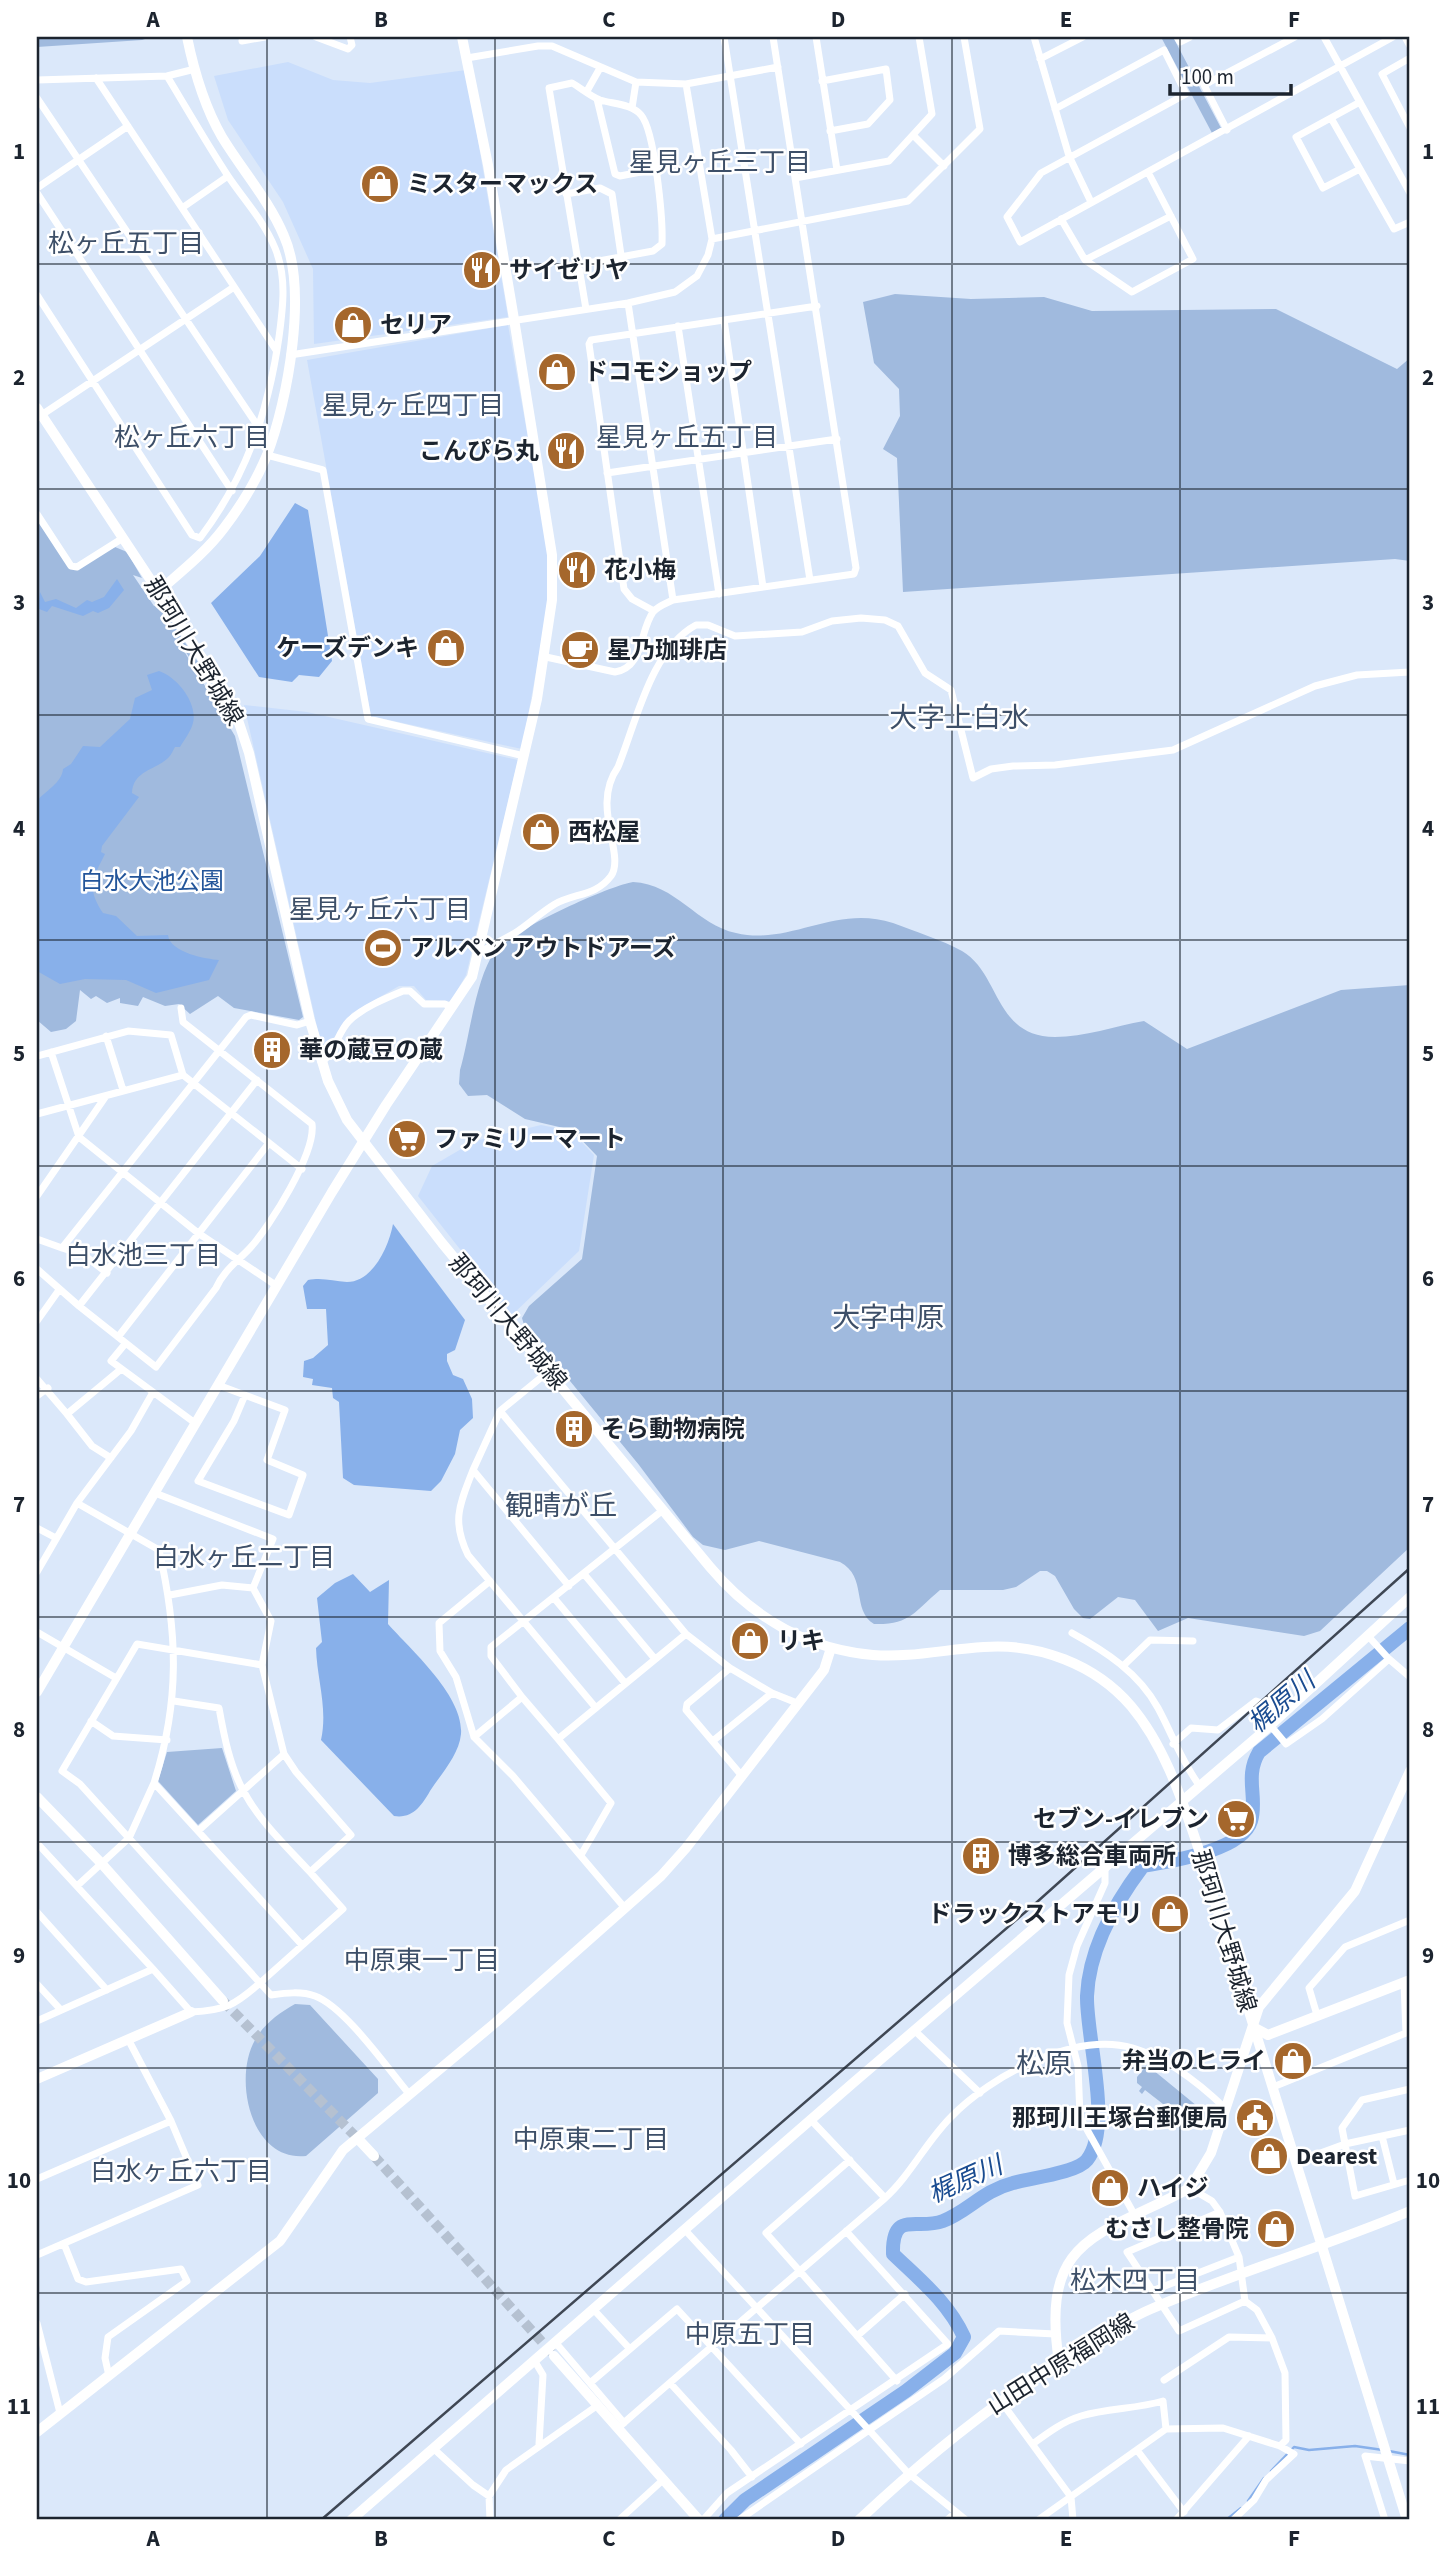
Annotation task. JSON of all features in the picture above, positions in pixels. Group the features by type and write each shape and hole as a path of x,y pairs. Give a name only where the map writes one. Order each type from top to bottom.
{"main road":[{"name":"那珂川大野城線","path":"38,414 159,590 222,688 244,734 310,1021 321,1062 342,1111 363,1142 718,1577 746,1604 775,1625 831,1648 888,1655 997,1646 1033,1649 1063,1659 1102,1679 1131,1706 1152,1738 1182,1800 1203,1862 1390,2473 1407,2520"},
{"path":"1253,2027 1259,2007 1355,1892 1410,1771"},
{"name":"那珂川大野城線","path":"1191,2188 1211,2153 1253,2027"},
{"path":"1059,2362 1055,2334 1056,2294 1070,2258 1090,2239 1191,2188"},
{"name":"山田中原福岡線","path":"859,2520 908,2473 1000,2400 1148,2310 1410,2211"}],"street":[{"path":"159,590 192,563 225,527 267,455 290,355 297,298 285,237 205,104 187,37"},
{"path":"243,41 265,37"},
{"path":"316,37 348,49 352,45 350,37"},
{"path":"37,1692 363,1142 472,977 546,657 552,600 552,555 514,319 462,37"},
{"path":"724,37 757,230 810,580"},
{"path":"546,657 615,671 624,670 633,663 654,611 673,600 854,574 856,568 837,439 774,37"},
{"path":"816,37 837,170"},
{"path":"795,178 889,161 914,136 932,114 919,37"},
{"path":"712,239 908,201 980,129 964,37"},
{"path":"1034,37 1069,156 1091,202"},
{"path":"1041,59 1083,37"},
{"path":"1177,37 1180,42 1190,37"},
{"path":"1227,130 1204,85 1295,37"},
{"path":"1324,37 1410,193"},
{"path":"1055,109 1164,50 1186,94 1041,173 1007,217 1020,242 1392,37"},
{"path":"1405,37 1410,46"},
{"path":"467,58 552,46 636,82 686,84 778,66"},
{"path":"1410,58 1382,74 1410,128"},
{"path":"587,92 600,68"},
{"path":"37,80 167,76 195,69"},
{"path":"822,81 886,69 890,100 868,124 830,131"},
{"path":"37,295 192,535 200,538 232,491 259,428 272,386 284,296 276,250 267,230 228,176 167,76"},
{"path":"96,78 277,351"},
{"path":"632,108 636,82"},
{"path":"577,265 653,251 662,244 656,169 646,122 632,108 597,99 572,83 549,88 577,265 586,309"},
{"path":"290,355 628,303 675,292 704,267 712,239 686,84"},
{"path":"37,98 259,428"},
{"path":"597,99 611,168 615,174 620,176 656,169"},
{"path":"1360,102 1296,137 1323,188 1360,169"},
{"path":"1331,118 1394,229 1410,222"},
{"path":"37,188 128,127"},
{"path":"914,136 944,166"},
{"path":"1061,219 1086,260 1132,292 1193,259 1148,172"},
{"path":"182,208 228,176"},
{"path":"566,194 600,188 612,194 621,255"},
{"path":"37,193 232,491"},
{"path":"1086,260 1171,216"},
{"path":"38,414 234,286"},
{"path":"628,303 673,600"},
{"path":"654,611 632,599 624,589 589,344 591,340 817,306"},
{"path":"724,320 763,587"},
{"path":"678,326 719,594"},
{"path":"607,473 837,439"},
{"path":"267,455 323,470 368,719 524,756"},
{"path":"37,514 71,566 77,567 123,538"},
{"path":"477,954 517,932 558,902 594,892 613,873 606,809 610,779 618,767 650,682 673,646 696,625 708,625 735,636 803,632 832,621 861,618 885,620 898,626 925,673 951,690 973,778 991,769 1076,763 1173,750 1315,687 1357,674 1410,672"},
{"path":"321,1062 328,1058 339,1034 350,1020 403,991 410,991 424,1004 445,1004 452,1008"},
{"path":"37,1269 59,1290 156,1367 235,1259 250,1248 302,1168 311,1142 312,1124 183,1022 181,1008"},
{"path":"62,1248 193,1082 251,1015 298,1025 310,1021"},
{"path":"37,1056 128,1031 171,1035 183,1075 302,1168"},
{"path":"106,1036 123,1090"},
{"path":"51,1052 79,1137 198,1233 277,1286"},
{"path":"37,1114 183,1075"},
{"path":"79,1306 257,1080"},
{"path":"37,1194 106,1095"},
{"path":"118,1338 269,1143"},
{"path":"37,1239 84,1255 107,1273"},
{"path":"37,1321 59,1290"},
{"path":"125,1344 111,1361 152,1394 195,1423"},
{"path":"67,1414 120,1370"},
{"path":"549,1371 500,1411 459,1506 456,1526 468,1555 596,1708"},
{"path":"37,1379 48,1388 92,1446 111,1458"},
{"path":"218,1385 245,1395 285,1410 267,1460 303,1475 289,1515 198,1481 234,1421 245,1395"},
{"path":"37,1396 48,1388"},
{"path":"37,1572 77,1503 111,1458 152,1394"},
{"path":"500,1411 686,1634 730,1668 772,1693 797,1703"},
{"path":"473,1470 569,1586"},
{"path":"155,1493 272,1539 253,1588 271,1621 262,1665 284,1754 296,1772 351,1835 310,1872"},
{"path":"77,1503 159,1550 170,1595 175,1651 174,1701 167,1740 153,1783 129,1838 77,1886"},
{"path":"582,1855 611,1802 491,1657 491,1647 663,1510"},
{"path":"37,1528 56,1538"},
{"path":"584,1574 655,1659"},
{"path":"489,1581 439,1623 440,1651 456,1677 474,1737 513,1776 624,1907"},
{"path":"170,1595 222,1585 253,1588"},
{"path":"351,2520 1270,1726 1370,1637 1410,1597"},
{"path":"554,1598 625,1683"},
{"path":"37,1632 116,1678"},
{"path":"1072,1633 1102,1649 1123,1666 1157,1707 1181,1762 1199,1785"},
{"path":"558,1739 686,1634"},
{"path":"1370,1637 1389,1659 1410,1676"},
{"path":"1123,1666 1150,1640 1193,1641"},
{"path":"262,1665 137,1644 62,1771 80,1784 271,1995 294,1993 315,1996 336,2008 410,2095"},
{"path":"37,2432 280,2241 343,2150 661,1876 686,1848 824,1670 831,1648"},
{"path":"1270,1726 1286,1745 1322,1719 1389,1659"},
{"path":"730,1668 687,1704 686,1710 742,1776"},
{"path":"714,1740 772,1693"},
{"path":"474,1737 523,1697"},
{"path":"1173,1744 1191,1728 1218,1730 1256,1700 1285,1712"},
{"path":"37,2079 191,2012 223,2010 237,2004 343,1909 255,1810 243,1790 227,1749 219,1708 174,1701"},
{"path":"91,1721 113,1736 167,1740"},
{"path":"198,1831 284,1754"},
{"path":"153,1783 302,1945"},
{"path":"37,1797 102,1864 223,2001"},
{"path":"37,1843 191,2012"},
{"path":"1105,1866 1105,1883 1077,1946 1069,1975 1068,2023 1075,2049 1080,2117 1135,2214"},
{"path":"37,1912 107,1990"},
{"path":"1317,2015 1309,1987 1346,1947 1410,1920"},
{"path":"37,2021 153,1969"},
{"path":"1253,2027 1268,2035 1407,1982 1406,2033 1273,2087"},
{"path":"37,1984 61,2010"},
{"path":"915,2031 980,2093"},
{"path":"37,2255 198,2185 171,2121 128,2039"},
{"path":"621,2426 896,2188 952,2115 1024,2065 1075,2049 1113,2044 1149,2054 1182,2073 1225,2108"},
{"path":"1410,2089 1356,2104 1342,2128 1355,2196 1410,2180"},
{"path":"811,2120 885,2198"},
{"path":"37,2179 171,2121"},
{"path":"1296,2162 1345,2144 1410,2130"},
{"path":"1382,2136 1394,2185"},
{"path":"360,2141 374,2156"},
{"path":"850,2160 766,2233 897,2381"},
{"path":"1191,2188 1212,2201 1220,2212 1239,2257 1245,2301 1257,2310 1272,2338 1285,2373 1286,2440 1280,2446"},
{"path":"1220,2212 1127,2252 1179,2330 1245,2301"},
{"path":"685,2230 908,2473 966,2520"},
{"path":"555,2342 664,2479 701,2520 727,2493 852,2412 948,2344 846,2231"},
{"path":"64,2244 78,2278 86,2282 181,2269 187,2281 108,2337 105,2357 109,2376"},
{"path":"1152,2291 1239,2257"},
{"path":"858,2336 905,2294"},
{"path":"590,2383 677,2309 801,2444"},
{"path":"594,2310 630,2349"},
{"path":"37,2323 60,2413"},
{"path":"739,2520 944,2379 999,2331 1055,2334"},
{"path":"1164,2379 1229,2337 1272,2338"},
{"path":"554,2356 598,2406 621,2426"},
{"path":"534,2360 543,2375 540,2444"},
{"path":"670,2383 752,2477"},
{"path":"1000,2400 1071,2497 1073,2520"},
{"path":"1034,2443 1058,2426 1082,2415 1136,2409 1163,2401 1167,2429"},
{"path":"490,2520 489,2496 506,2470 598,2406"},
{"path":"1038,2520 1167,2429 1223,2428 1280,2446 1294,2454 1266,2480 1255,2500 1233,2520"},
{"path":"1176,2520 1249,2436"},
{"path":"434,2449 489,2496"},
{"path":"1137,2450 1184,2512"},
{"path":"1385,2520 1365,2456 1410,2462"},
{"path":"619,2520 664,2479"},
{"path":"947,2520 956,2512"}],"shaded area":[{"path":"288,62 333,80 370,83 466,70 508,317 314,344 313,269 283,202 228,120 214,76"},
{"path":"508,325 549,557 548,605 522,749 371,716 307,360"},
{"path":"295,503 308,510 332,661 319,677 299,675 292,682 259,677 211,603 260,556"},
{"path":"117,579 124,590 109,608 98,613 93,611 83,616 52,606 47,612 39,609 37,612 40,592 45,602 56,599 76,608 87,600 92,602 104,597"},
{"path":"159,671 173,679 185,692 192,707 193,723 180,747 175,747 170,756 146,771 133,785 132,793 139,797 102,846 101,852 105,854 93,883 94,897 103,913 116,916 137,936 168,935 170,941 182,951 219,960 209,980 156,993 126,980 85,979 60,984 37,971 37,801 56,783 63,769 71,764 83,746 100,747 130,719 135,698 152,690 147,675"},
{"path":"244,705 307,712 518,760 466,975 451,1001 426,1000 414,986 399,986 352,1013 323,1053"},
{"path":"541,1125 571,1131 594,1155 579,1251 512,1315 418,1196 432,1166 475,1141"},
{"path":"393,1224 465,1320 455,1350 447,1354 447,1361 453,1375 463,1379 472,1399 473,1418 460,1430 455,1454 441,1481 431,1491 354,1485 343,1478 339,1402 333,1398 332,1388 312,1385 313,1379 303,1377 304,1361 313,1358 328,1345 326,1309 307,1309 303,1286 308,1280 347,1282 365,1276 384,1252"},
{"path":"353,1574 370,1592 389,1580 388,1624 434,1674 454,1704 460,1719 460,1742 453,1757 420,1806 407,1815 394,1816 321,1740 323,1705 316,1648 322,1642 317,1598 335,1583"}],"green space":[{"path":"37,37 151,37 142,40 37,47"},
{"path":"1161,37 1173,37 1221,128 1212,133"},
{"path":"895,294 971,299 1044,297 1092,311 1276,309 1397,369 1410,358 1410,561 1395,559 903,592 897,458 883,449 900,416 899,389 874,363 863,302"},
{"name":"白水大池公園","path":"37,518 71,569 115,547 127,552 142,578 133,575 154,606 160,605 164,609 201,667 199,672 172,631 235,736 303,1017 299,1020 234,1008 218,996 190,1014 179,1004 165,1006 143,997 138,1006 120,1003 120,998 107,1003 96,996 91,999 80,990 76,1021 66,1029 51,1032 37,1020"},
{"path":"633,882 662,890 722,929 736,933 756,936 775,934 852,918 893,923 937,939 962,951 975,961 1000,1003 1020,1027 1035,1034 1055,1037 1144,1021 1187,1049 1341,990 1410,985 1410,1547 1320,1631 1304,1636 1188,1618 1158,1631 1135,1600 1118,1597 1090,1619 1083,1618 1074,1609 1055,1576 1047,1571 1040,1571 1016,1587 1003,1590 940,1590 911,1616 896,1622 874,1624 863,1611 854,1576 849,1568 840,1562 759,1541 725,1550 703,1545 693,1537 639,1465 524,1325 522,1318 529,1306 582,1259 597,1156 572,1130 525,1119 487,1095 468,1096 459,1084 482,977 495,951 519,933 560,911"},
{"path":"222,1748 236,1791 198,1825 158,1781 167,1752"},
{"path":"295,2004 310,2005 378,2079 378,2093 306,2156 287,2154 271,2146 259,2132 247,2095 246,2075 255,2040 272,2019"},
{"path":"1147,2065 1208,2115 1198,2127 1182,2118 1179,2122 1176,2120 1178,2115 1170,2109 1166,2113 1160,2108 1163,2104 1145,2090 1142,2094 1139,2091 1142,2087 1137,2083 1137,2077"}],"waterway":[{"name":"梶原川","path":"725,2520 745,2500 906,2391 955,2353 964,2337 942,2302 893,2254 897,2231 908,2224 943,2221 1002,2187 1064,2172 1082,2165 1087,2160 1098,2126 1088,2013 1089,1978 1098,1944 1123,1895 1143,1866 1204,1853 1234,1840 1245,1831 1253,1812 1252,1770 1259,1752 1410,1628"},
{"path":"1271,2471 1294,2447 1309,2450 1355,2446 1383,2450"},
{"path":"1389,2451 1410,2455"},
{"path":"1248,2501 1264,2478"},
{"path":"1226,2520 1241,2508"}],"tunnel":[{"path":"223,2001 360,2141"},
{"path":"374,2156 552,2353"}],"railway":[{"path":"321,2520 1037,1902 1410,1568"}],"place":[{"name":"ミスターマックス","path":"380,184"},
{"name":"サイゼリヤ","path":"482,270"},
{"name":"セリア","path":"353,325"},
{"name":"ドコモショップ","path":"557,372"},
{"name":"こんぴら丸","path":"566,451"},
{"name":"花小梅","path":"577,570"},
{"name":"ケーズデンキ","path":"446,648"},
{"name":"星乃珈琲店","path":"580,650"},
{"name":"西松屋","path":"541,832"},
{"name":"アルペン アウトドアーズ","path":"383,948"},
{"name":"華の蔵豆の蔵","path":"272,1050"},
{"name":"ファミリーマート","path":"407,1139"},
{"name":"そら動物病院","path":"574,1429"},
{"name":"リキ","path":"750,1641"},
{"name":"セブン-イレブン","path":"1236,1819"},
{"name":"博多総合車両所","path":"981,1856"},
{"name":"ドラックストアモリ","path":"1170,1914"},
{"name":"弁当のヒライ","path":"1293,2061"},
{"name":"那珂川王塚台郵便局","path":"1255,2118"},
{"name":"Dearest","path":"1269,2156"},
{"name":"ハイジ","path":"1110,2188"},
{"name":"むさし整骨院","path":"1276,2229"}],"district":[{"name":"星見ヶ丘三丁目","path":"720,162"},
{"name":"松ヶ丘五丁目","path":"126,243"},
{"name":"星見ヶ丘四丁目","path":"413,405"},
{"name":"松ヶ丘六丁目","path":"192,437"},
{"name":"星見ヶ丘五丁目","path":"687,437"},
{"name":"大字上白水","path":"959,717"},
{"name":"星見ヶ丘六丁目","path":"380,909"},
{"name":"白水池三丁目","path":"143,1255"},
{"name":"大字中原","path":"888,1317"},
{"name":"観晴が丘","path":"561,1505"},
{"name":"白水ヶ丘二丁目","path":"244,1557"},
{"name":"中原東一丁目","path":"422,1960"},
{"name":"松原","path":"1044,2063"},
{"name":"中原東二丁目","path":"591,2139"},
{"name":"白水ヶ丘六丁目","path":"181,2171"},
{"name":"松木四丁目","path":"1135,2280"},
{"name":"中原五丁目","path":"750,2334"}]}
